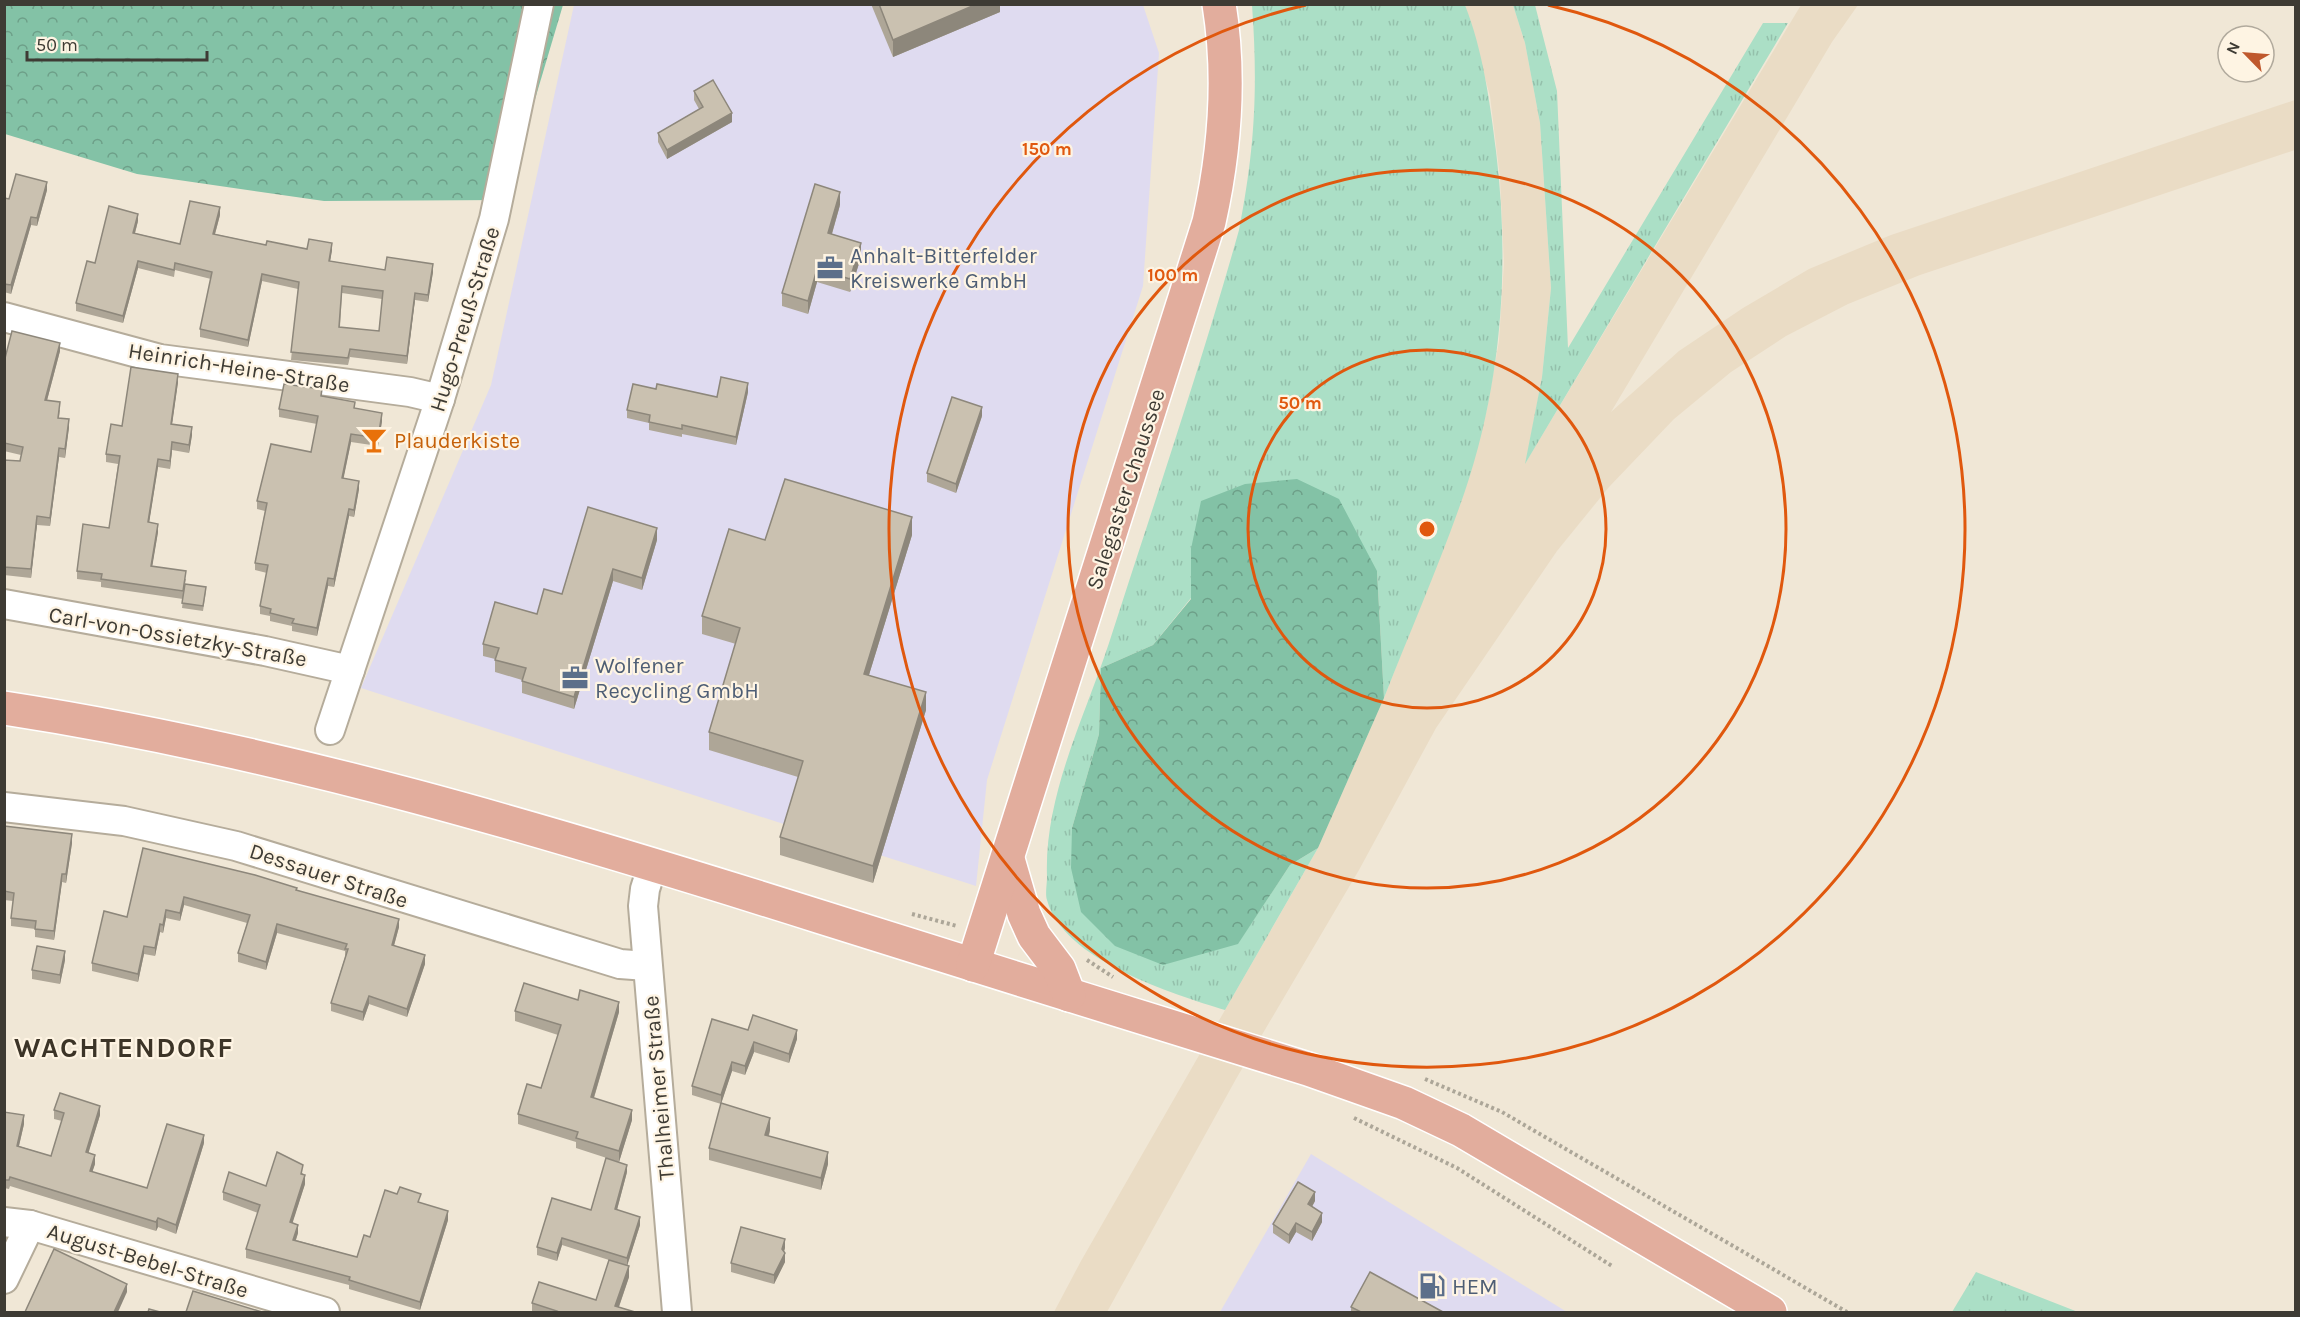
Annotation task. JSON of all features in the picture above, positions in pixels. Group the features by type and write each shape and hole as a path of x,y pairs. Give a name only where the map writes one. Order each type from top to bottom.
{"main road":[{"name":"Salegaster Chaussee","path":"973,965 1209,222 1225,116 1226,61 1219,4"},
{"path":"4,708 180,739 306,767 467,809 653,864 1308,1069 1404,1103 1461,1130 1770,1312"},
{"path":"1008,859 1024,914 1034,936 1059,969 1069,994"}],"street":[{"name":"Hugo-Preuß-Straße","path":"330,730 440,399 494,219 539,4"},
{"name":"Heinrich-Heine-Straße","path":"4,317 160,359 410,392 440,399"},
{"name":"Carl-von-Ossietzky-Straße","path":"4,604 265,651 350,670"},
{"name":"Dessauer Straße","path":"4,807 124,821 236,846 620,964 648,966"},
{"name":"Thalheimer Straße","path":"653,864 645,889 643,906 677,1312"},
{"path":"4,1279 17,1223"},
{"name":"August-Bebel-Straße","path":"17,1223 325,1312"}],"path":[{"path":"1079,954 1122,982"},
{"path":"1424,1079 1502,1112 1847,1312"},
{"path":"1344,1113 1457,1168 1612,1266"}],"shaded area":[{"path":"574,5 1143,5 1159,53 1143,286 987,780 976,886 361,688 491,385"},
{"path":"1465,5 1513,5 1525,43 1540,123 1551,288 1542,377 1526,462 1801,5 1858,5 1832,42 1611,412 1679,351 1743,308 1809,269 1891,235 2295,100 2295,150 1920,275 1848,304 1786,336 1731,372 1674,419 1609,487 1557,551 1436,728 1359,870 1236,1079 1107,1312 1054,1312 1318,848 1384,698 1465,490 1487,409 1499,341 1504,263 1500,178 1490,96"},
{"path":"1311,1154 1567,1312 1220,1312"}],"green space":[{"path":"4,5 563,5 505,200 324,201 137,174 5,134"},
{"path":"1252,5 1465,5 1481,58 1494,133 1500,194 1502,280 1495,365 1478,449 1446,543 1384,698 1377,571 1191,549 1191,598 1153,645 1101,668 1099,734 1072,828 1238,943 1290,865 1318,848 1225,1010 1150,984 1122,972 1097,957 1074,940 1057,921 1047,900 1046,892 1048,847 1059,787 1176,437 1239,230 1249,172 1254,118 1255,64"},
{"path":"1513,5 1535,5 1557,91 1568,348 1763,23 1788,23 1525,464 1542,377 1551,288 1540,123 1525,43"},
{"path":"1297,479 1339,499 1377,571 1384,698 1318,848 1290,865 1238,944 1163,965 1115,946 1081,912 1071,868 1072,828 1099,734 1101,668 1153,645 1191,599 1191,549 1201,501 1245,484"},
{"path":"1976,1272 2078,1312 1952,1312"}],"building":[{"path":"879,4 977,4 893,40"},
{"path":"713,80 732,113 667,150 658,133 703,107 694,91"},
{"path":"16,174 47,182 37,218 31,217 11,285 4,284 4,198 9,199"},
{"path":"815,184 840,192 828,233 861,243 850,279 817,269 808,301 782,293"},
{"path":"190,201 220,207 213,234 266,245 267,241 307,249 309,239 332,243 329,261 385,270 387,257 433,264 428,295 415,293 407,356 350,349 348,358 291,352 299,282 262,274 248,340 200,329 212,272 175,263 174,270 138,261 123,316 76,303 87,261 95,263 109,206 138,214 133,233 180,244","holes":["342,286 383,291 379,331 339,327"]},
{"path":"12,331 60,343 45,400 60,402 58,418 69,419 65,449 59,448 50,518 37,516 31,569 4,567 4,460 20,461 23,447 4,443 4,362"},
{"path":"131,367 178,374 171,424 192,427 189,445 172,442 170,461 158,459 148,522 158,524 151,566 186,571 183,591 101,579 102,574 77,571 83,524 109,528 120,456 106,454 111,424 122,426"},
{"path":"721,377 748,383 736,437 682,425 682,429 649,422 650,415 627,410 633,384 656,389 657,384 717,397"},
{"path":"284,384 322,389 321,396 355,402 354,408 382,413 378,438 351,434 342,478 359,481 354,510 349,509 334,579 328,578 317,628 292,623 294,619 270,613 271,609 260,606 268,565 255,563 267,503 257,501 271,444 311,452 318,416 279,409"},
{"path":"952,397 982,407 956,484 927,473"},
{"path":"785,479 912,517 864,674 926,692 873,866 780,837 803,761 709,732 740,628 702,616 729,529 765,540"},
{"path":"588,507 657,528 642,578 613,569 574,697 522,681 526,668 495,660 499,648 483,644 495,602 537,614 544,589 562,594"},
{"path":"185,584 206,587 203,606 182,603"},
{"path":"4,826 72,834 66,874 62,874 54,931 35,929 36,921 11,918 14,893 4,891"},
{"path":"143,848 255,875 297,888 296,890 399,919 392,945 425,955 407,1009 369,996 363,1012 331,1003 348,949 345,949 347,944 277,924 266,962 238,953 250,915 184,897 180,913 166,910 163,925 160,924 155,948 144,946 138,974 92,963 104,911 127,917"},
{"path":"37,946 65,951 60,975 32,970"},
{"path":"524,983 578,1000 580,990 619,1002 591,1097 632,1110 619,1151 576,1138 578,1132 518,1114 527,1084 541,1088 561,1025 515,1011"},
{"path":"753,1015 797,1030 789,1054 754,1042 745,1066 732,1062 721,1095 692,1086 712,1019 748,1030"},
{"path":"60,1093 100,1106 86,1152 95,1155 90,1171 147,1188 167,1124 204,1135 176,1225 158,1218 156,1222 10,1177 9,1180 4,1180 4,1112 24,1115 17,1146 51,1156 64,1113 54,1110"},
{"path":"721,1103 770,1118 765,1135 828,1152 821,1178 709,1148"},
{"path":"277,1152 303,1165 301,1174 305,1175 290,1222 298,1225 293,1240 357,1257 364,1235 370,1237 385,1190 397,1194 400,1187 421,1194 418,1202 448,1211 420,1302 349,1280 350,1277 246,1249 260,1205 223,1192 229,1172 266,1186"},
{"path":"606,1158 627,1165 615,1209 640,1217 627,1258 562,1238 557,1253 537,1247 552,1198 591,1210"},
{"path":"1298,1182 1315,1192 1308,1204 1322,1213 1312,1232 1296,1223 1289,1235 1273,1224"},
{"path":"741,1227 785,1239 782,1249 785,1253 774,1275 731,1263"},
{"path":"54,1249 127,1284 114,1312 25,1312"},
{"path":"609,1260 629,1266 615,1306 635,1312 556,1312 532,1303 539,1282 596,1300"},
{"path":"1370,1272 1443,1312 1361,1312 1351,1307"},
{"path":"193,1291 262,1312 186,1312"}],"place":[{"name":"Anhalt-Bitterfelder Kreiswerke GmbH","path":"830,268"},
{"name":"Plauderkiste","path":"374,440"},
{"name":"Wolfener Recycling GmbH","path":"575,678"},
{"name":"HEM","path":"1432,1286"}],"district":[{"name":"WACHTENDORF","path":"124,1047"}]}
